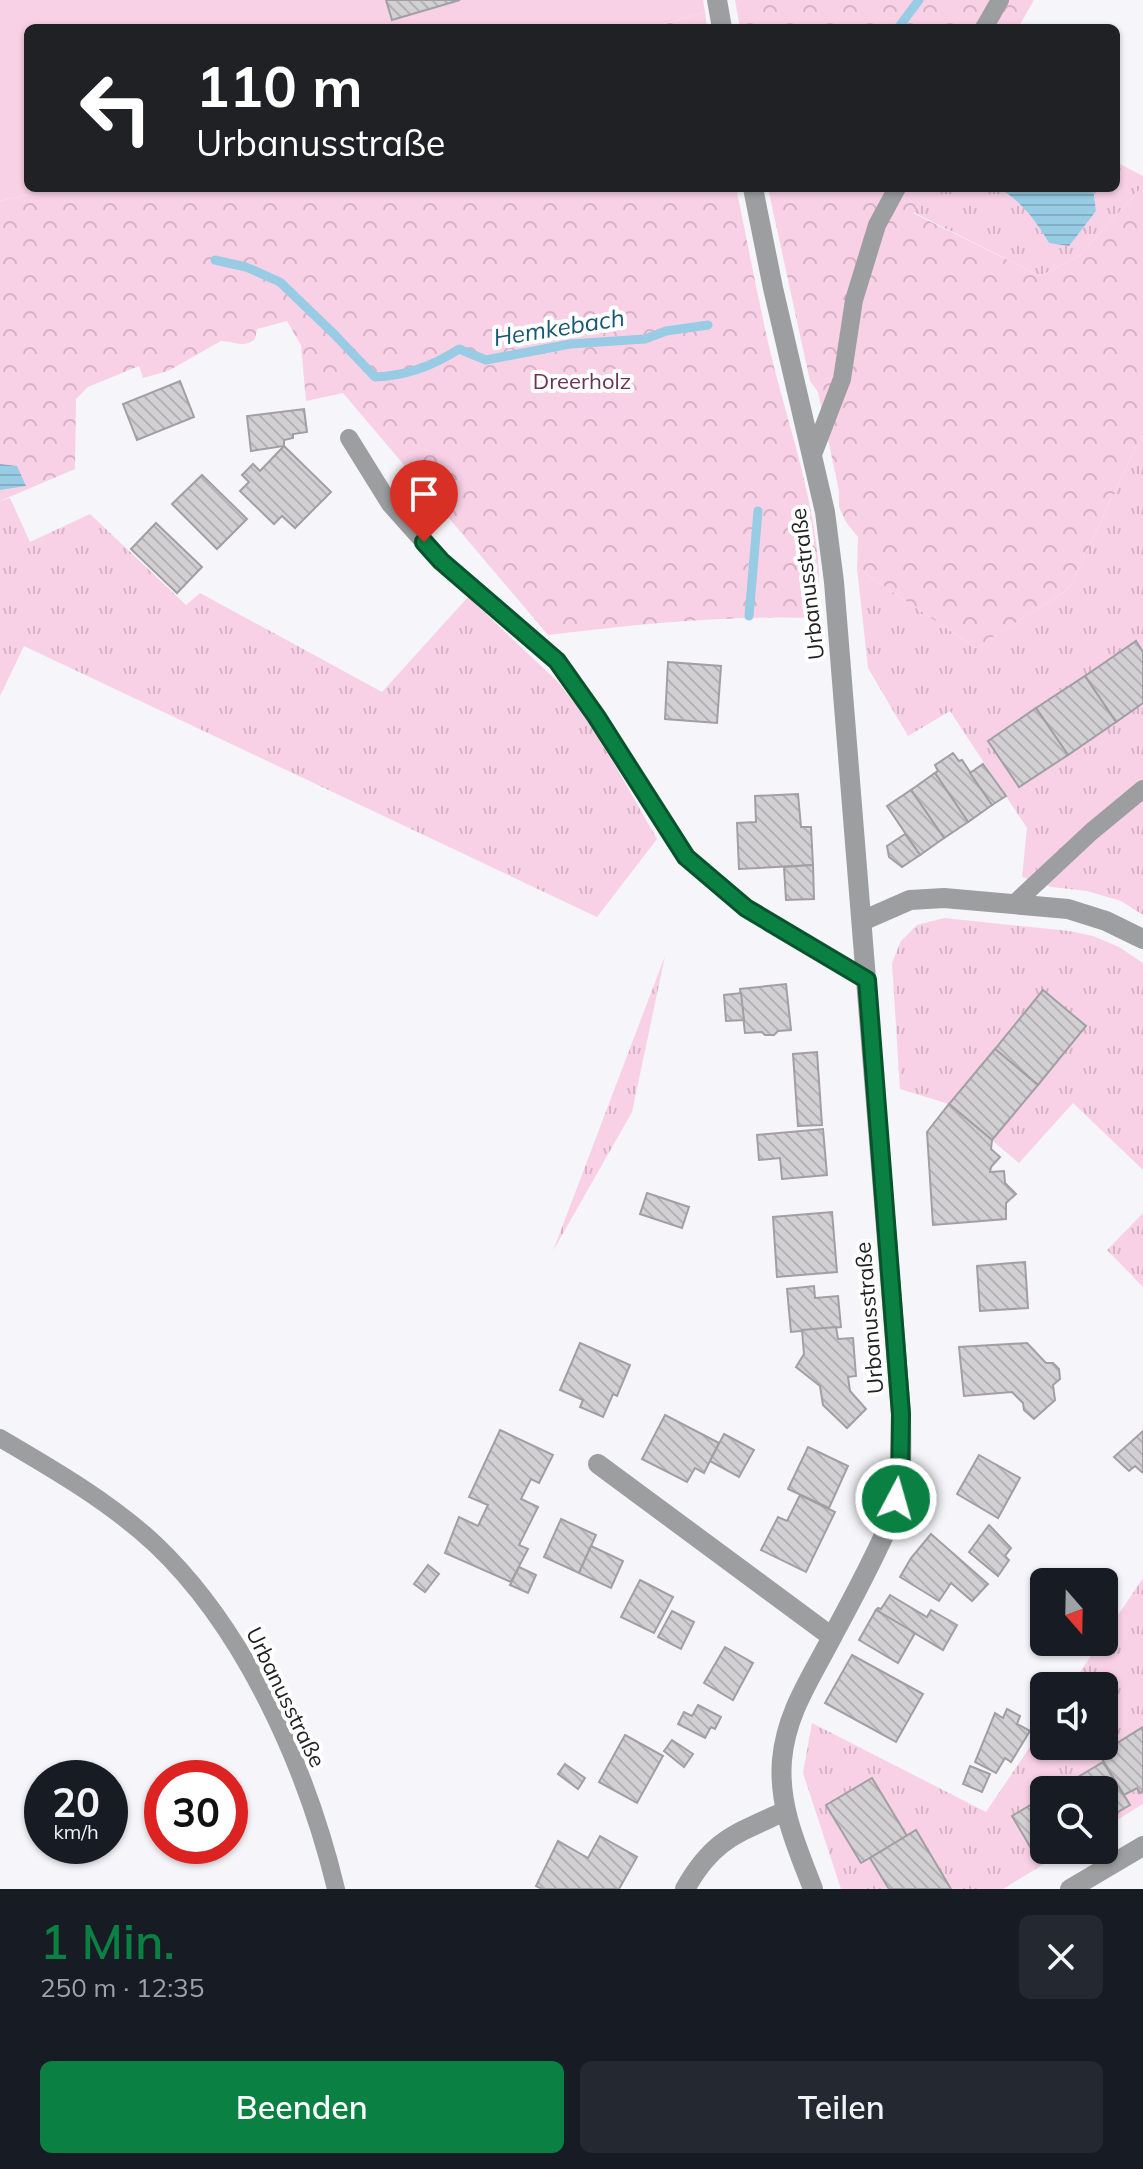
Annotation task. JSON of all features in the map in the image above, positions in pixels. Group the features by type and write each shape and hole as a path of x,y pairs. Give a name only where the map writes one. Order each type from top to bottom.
{"street":[{"path":"717,0 721,24"},
{"name":"Urbanusstraße","path":"754,192 825,512 834,582 901,1414 900,1482 892,1515 832,1637 797,1699 785,1736 782,1762 785,1811 813,1889"},
{"path":"862,921 910,900 944,898 1068,909 1106,921 1143,939"},
{"path":"598,1464 832,1637"},
{"path":"685,1889 698,1867 725,1839 785,1811"},
{"path":"1070,1889 1143,1846"}],"lane":[{"path":"986,24 1000,0"},
{"path":"812,457 842,379 854,300 877,225 895,192"},
{"path":"349,438 390,504 441,561 557,661 686,857 746,908 867,980"},
{"path":"1014,904 1091,832 1143,789"},
{"name":"Urbanusstraße","path":"0,1438 85,1491 153,1542 206,1601 252,1672 288,1749 315,1816 336,1889"}],"green space":[{"path":"0,0 703,0 705,12 664,24 24,24 24,192 39,192 0,201"},
{"path":"735,0 1034,0 1020,24 739,24"},
{"path":"705,12 706,24 664,24"},
{"path":"1120,164 1143,176 1143,186 1079,256 1040,276 913,212 924,192 1007,192 1034,219 1049,243 1096,211 1094,192 1120,192"},
{"path":"1143,186 1143,432 1069,589 976,648 857,568 858,537 839,507 839,491 818,392 810,381 769,192 924,192 913,213 1040,276 1079,256"},
{"name":"Dreerholz","path":"39,192 737,192 771,355 813,521 818,555 817,618 682,621 548,635 343,393 306,401 301,345 287,321 257,329 255,339 247,344 221,341 168,371 143,378 139,366 88,387 76,399 75,469 0,501 0,201"},
{"path":"1143,432 1143,915 1121,901 1087,891 1052,887 1022,877 1027,828 950,711 908,736 868,668 857,568 976,648 1069,589"},
{"path":"10,498 30,542 90,514 186,605 200,593 382,692 468,597 572,699 657,839 597,917 24,646 0,696 0,501"},
{"path":"944,918 1093,936 1119,947 1143,963 1143,1170 1073,1103 1019,1163 949,1104 900,1089 892,963 901,941 917,925"},
{"path":"665,956 632,1112 553,1251"},
{"path":"1143,1213 1143,1287 1107,1250"},
{"path":"1143,1578 1143,1804 1118,1819 1118,1776 1030,1776 1030,1864 1044,1864 1003,1889 841,1889 803,1773 812,1723 986,1812 1030,1747 1030,1760 1118,1760 1118,1672 1080,1672 1091,1656 1118,1656 1118,1615"}],"water":[{"path":"1005,192 1094,192 1096,211 1069,246 1049,243 1015,199"},
{"path":"0,464 17,466 26,486 0,490"}],"building":[{"path":"386,0 460,0 392,20"},
{"path":"180,381 194,417 137,440 123,404"},
{"path":"304,409 307,432 293,434 293,438 284,440 284,446 251,451 247,416"},
{"path":"284,446 331,492 295,528 282,516 274,524 240,491 249,482 242,475 253,464 260,471"},
{"path":"202,475 247,519 217,549 172,504"},
{"path":"156,523 202,567 177,593 131,549"},
{"path":"1136,641 1143,652 1143,703 1116,722 1085,676"},
{"path":"668,662 721,666 717,723 665,719"},
{"path":"1085,676 1116,722 1068,755 1036,708"},
{"path":"1036,708 1068,755 1019,787 988,741"},
{"path":"953,753 959,761 962,760 992,805 968,822 935,773 938,771 935,765"},
{"path":"983,764 1006,796 992,805 970,773"},
{"path":"935,773 968,822 944,838 911,790"},
{"path":"911,790 944,838 920,855 887,806"},
{"path":"798,794 801,827 811,827 813,865 739,869 737,823 756,822 755,796"},
{"path":"905,834 920,855 902,867 889,857 887,846"},
{"path":"813,865 814,899 786,900 784,867"},
{"path":"786,984 791,1030 778,1031 774,1035 745,1033 740,989"},
{"path":"1043,990 1086,1026 1038,1085 995,1049"},
{"path":"741,993 744,1020 726,1021 724,995"},
{"path":"995,1049 1038,1085 992,1140 949,1104"},
{"path":"817,1052 822,1125 798,1126 793,1054"},
{"path":"949,1104 992,1140 991,1149 1000,1157 990,1172 1004,1171 1005,1183 1016,1194 1006,1203 1006,1219 933,1225 927,1132"},
{"path":"823,1129 827,1175 782,1179 780,1158 759,1160 757,1135"},
{"path":"647,1193 689,1207 682,1228 640,1214"},
{"path":"832,1212 837,1272 777,1277 773,1217"},
{"path":"1025,1262 1028,1308 980,1311 977,1266"},
{"path":"814,1286 815,1298 838,1296 841,1327 791,1332 787,1289"},
{"path":"836,1327 838,1339 853,1338 856,1376 848,1377 850,1391 866,1409 847,1428 823,1405 820,1386 796,1367 804,1354 802,1330"},
{"path":"580,1343 630,1365 617,1396 613,1394 603,1417 580,1407 583,1400 560,1390"},
{"path":"1027,1343 1046,1363 1053,1363 1059,1369 1060,1379 1053,1385 1055,1400 1034,1419 1012,1392 964,1396 959,1347"},
{"path":"665,1415 719,1443 704,1473 695,1468 687,1482 642,1459"},
{"path":"500,1430 553,1455 539,1483 531,1479 521,1499 538,1507 519,1545 528,1549 511,1582 445,1553 459,1517 478,1526 488,1505 469,1497"},
{"path":"1143,1431 1143,1473 1135,1466 1129,1471 1114,1457"},
{"path":"724,1434 754,1450 739,1477 710,1461"},
{"path":"808,1447 848,1466 829,1508 788,1489"},
{"path":"979,1455 1020,1478 998,1518 957,1494"},
{"path":"800,1495 835,1512 806,1572 761,1550 778,1517 787,1521"},
{"path":"561,1519 596,1535 579,1573 544,1557"},
{"path":"989,1525 1011,1548 1005,1556 1009,1560 998,1576 969,1552"},
{"path":"931,1534 988,1584 972,1601 951,1583 939,1601 900,1577"},
{"path":"591,1546 623,1561 611,1588 579,1573"},
{"path":"428,1565 439,1574 425,1592 414,1584"},
{"path":"519,1567 536,1575 528,1593 510,1585"},
{"path":"640,1580 673,1597 654,1633 621,1617"},
{"path":"890,1595 927,1617 931,1610 957,1625 943,1650 876,1610 881,1609"},
{"path":"876,1610 915,1633 898,1663 859,1640"},
{"path":"672,1611 694,1622 681,1649 658,1637"},
{"path":"725,1647 753,1663 733,1700 704,1683"},
{"path":"852,1655 923,1694 896,1742 825,1703"},
{"path":"698,1705 721,1717 715,1729 711,1727 705,1738 678,1724 684,1712 692,1716"},
{"path":"1007,1709 1020,1716 1017,1724 1030,1731 1011,1762 1005,1758 996,1773 975,1762 995,1713 1003,1718"},
{"path":"1143,1727 1143,1791 1140,1793 1137,1788 1124,1795 1118,1785 1118,1776 1112,1776 1103,1760 1118,1760 1118,1742"},
{"path":"625,1735 663,1756 637,1803 599,1782"},
{"path":"672,1740 693,1754 684,1767 664,1751"},
{"path":"1103,1762 1112,1776 1080,1776"},
{"path":"565,1764 585,1778 578,1789 558,1774"},
{"path":"970,1766 990,1774 982,1792 963,1784"},
{"path":"872,1778 907,1836 861,1863 826,1805"},
{"path":"1118,1786 1130,1805 1118,1812"},
{"path":"1030,1805 1030,1846 1012,1816"},
{"path":"916,1830 951,1889 889,1889 870,1858"},
{"path":"600,1836 637,1857 619,1889 542,1889 536,1886 558,1841 588,1858"}],"waterway":[{"name":"Hemkebach","path":"901,24 919,0"},
{"name":"Hemkebach","path":"215,260 246,267 280,282 375,377 418,369 459,349 486,360 570,344 645,339 666,331 708,325"},
{"path":"749,616 758,511"}],"route":[{"path":"424,542 441,561 557,661 686,857 746,908 867,980 901,1414 900,1482 896,1499"}]}
